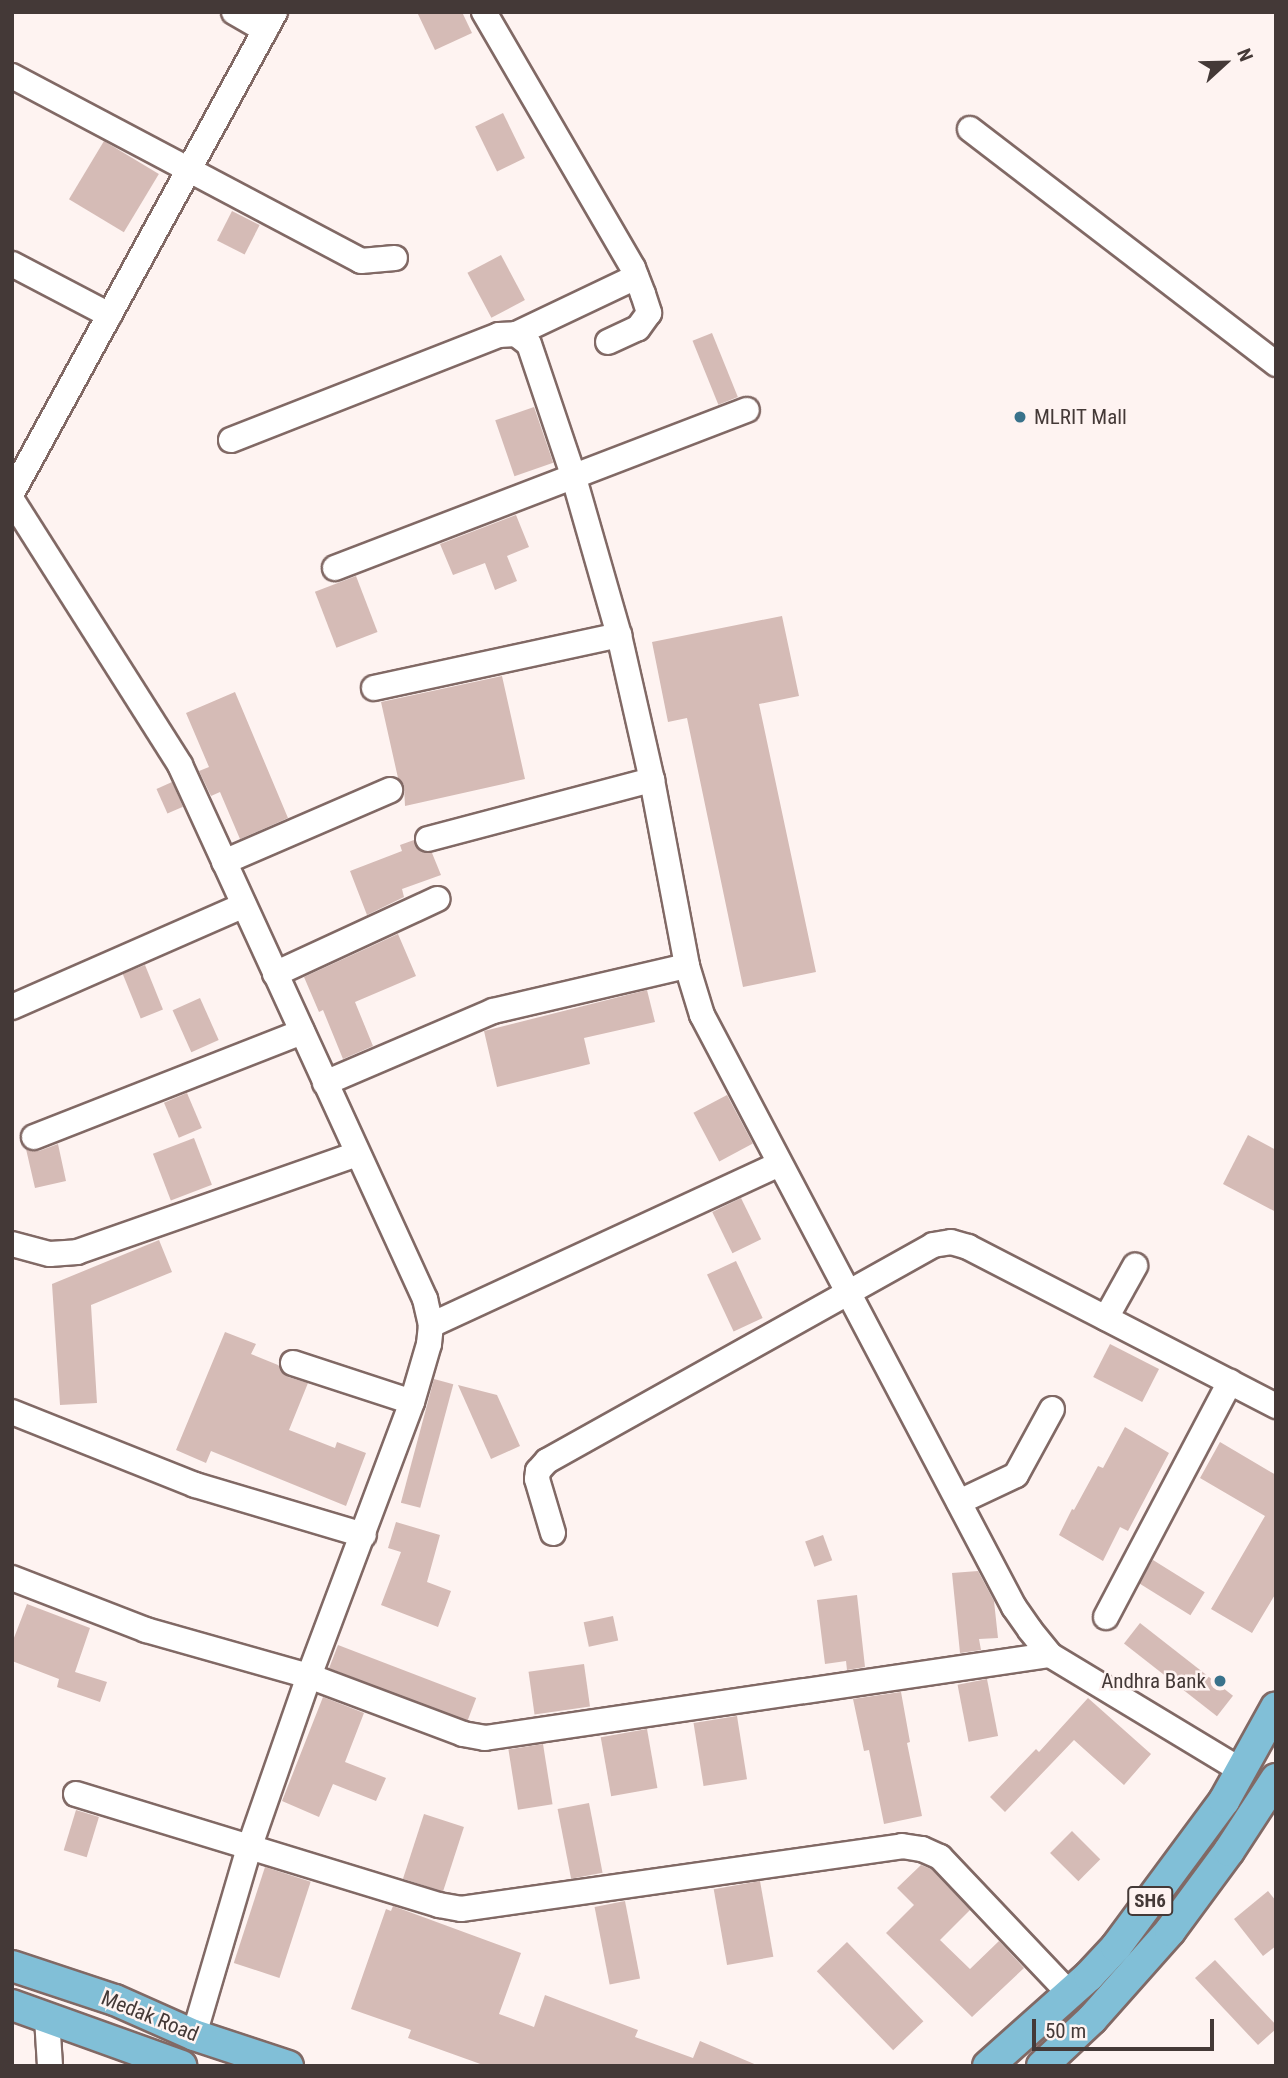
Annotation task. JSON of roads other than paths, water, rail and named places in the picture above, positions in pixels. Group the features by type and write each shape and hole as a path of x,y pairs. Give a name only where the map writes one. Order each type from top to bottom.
{"main road":[{"name":"SH6","path":"988,2066 1116,1947 1224,1801 1276,1707"},
{"name":"SH6","path":"1042,2066 1091,2020 1170,1931 1229,1852 1276,1779"},
{"name":"Medak Road","path":"12,1966 115,2000 194,2035 288,2066"},
{"path":"12,2005 181,2066"}],"street":[{"path":"12,493 270,21 234,12"},
{"path":"484,12 636,277 649,313 638,328 608,342"},
{"path":"12,76 361,261 395,258"},
{"path":"970,129 1276,364"},
{"path":"12,264 109,315"},
{"path":"231,440 499,335 516,334 636,277"},
{"path":"516,334 529,344 573,478 619,635 652,780 687,966 702,1015 1014,1607 1050,1656 1242,1771"},
{"path":"335,568 747,410"},
{"path":"12,500 166,742 425,1299 431,1325 429,1344 412,1402 309,1676 249,1847 194,2035"},
{"path":"374,688 619,635"},
{"path":"428,839 652,780"},
{"path":"224,862 390,790"},
{"path":"275,974 437,899"},
{"path":"12,1006 244,905"},
{"path":"325,1083 493,1011 687,966"},
{"path":"34,1137 302,1032"},
{"path":"12,1244 50,1254 77,1252 357,1154"},
{"path":"431,1325 780,1164"},
{"path":"554,1533 537,1479 538,1471 548,1461 933,1245 951,1242 968,1247 1276,1406"},
{"path":"1106,1318 1135,1266"},
{"path":"293,1363 412,1402"},
{"path":"1105,1617 1230,1382"},
{"path":"959,1502 1016,1475 1052,1409"},
{"path":"12,1412 195,1485 364,1535"},
{"path":"12,1578 146,1630 309,1676 463,1734 485,1738 1050,1656"},
{"path":"76,1794 439,1905 461,1909 902,1846 922,1849 940,1857 1069,1993"},
{"path":"47,2018 50,2066"}],"place":[{"name":"MLRIT Mall","path":"1020,417"},
{"name":"Andhra Bank","path":"1220,1681"}]}
